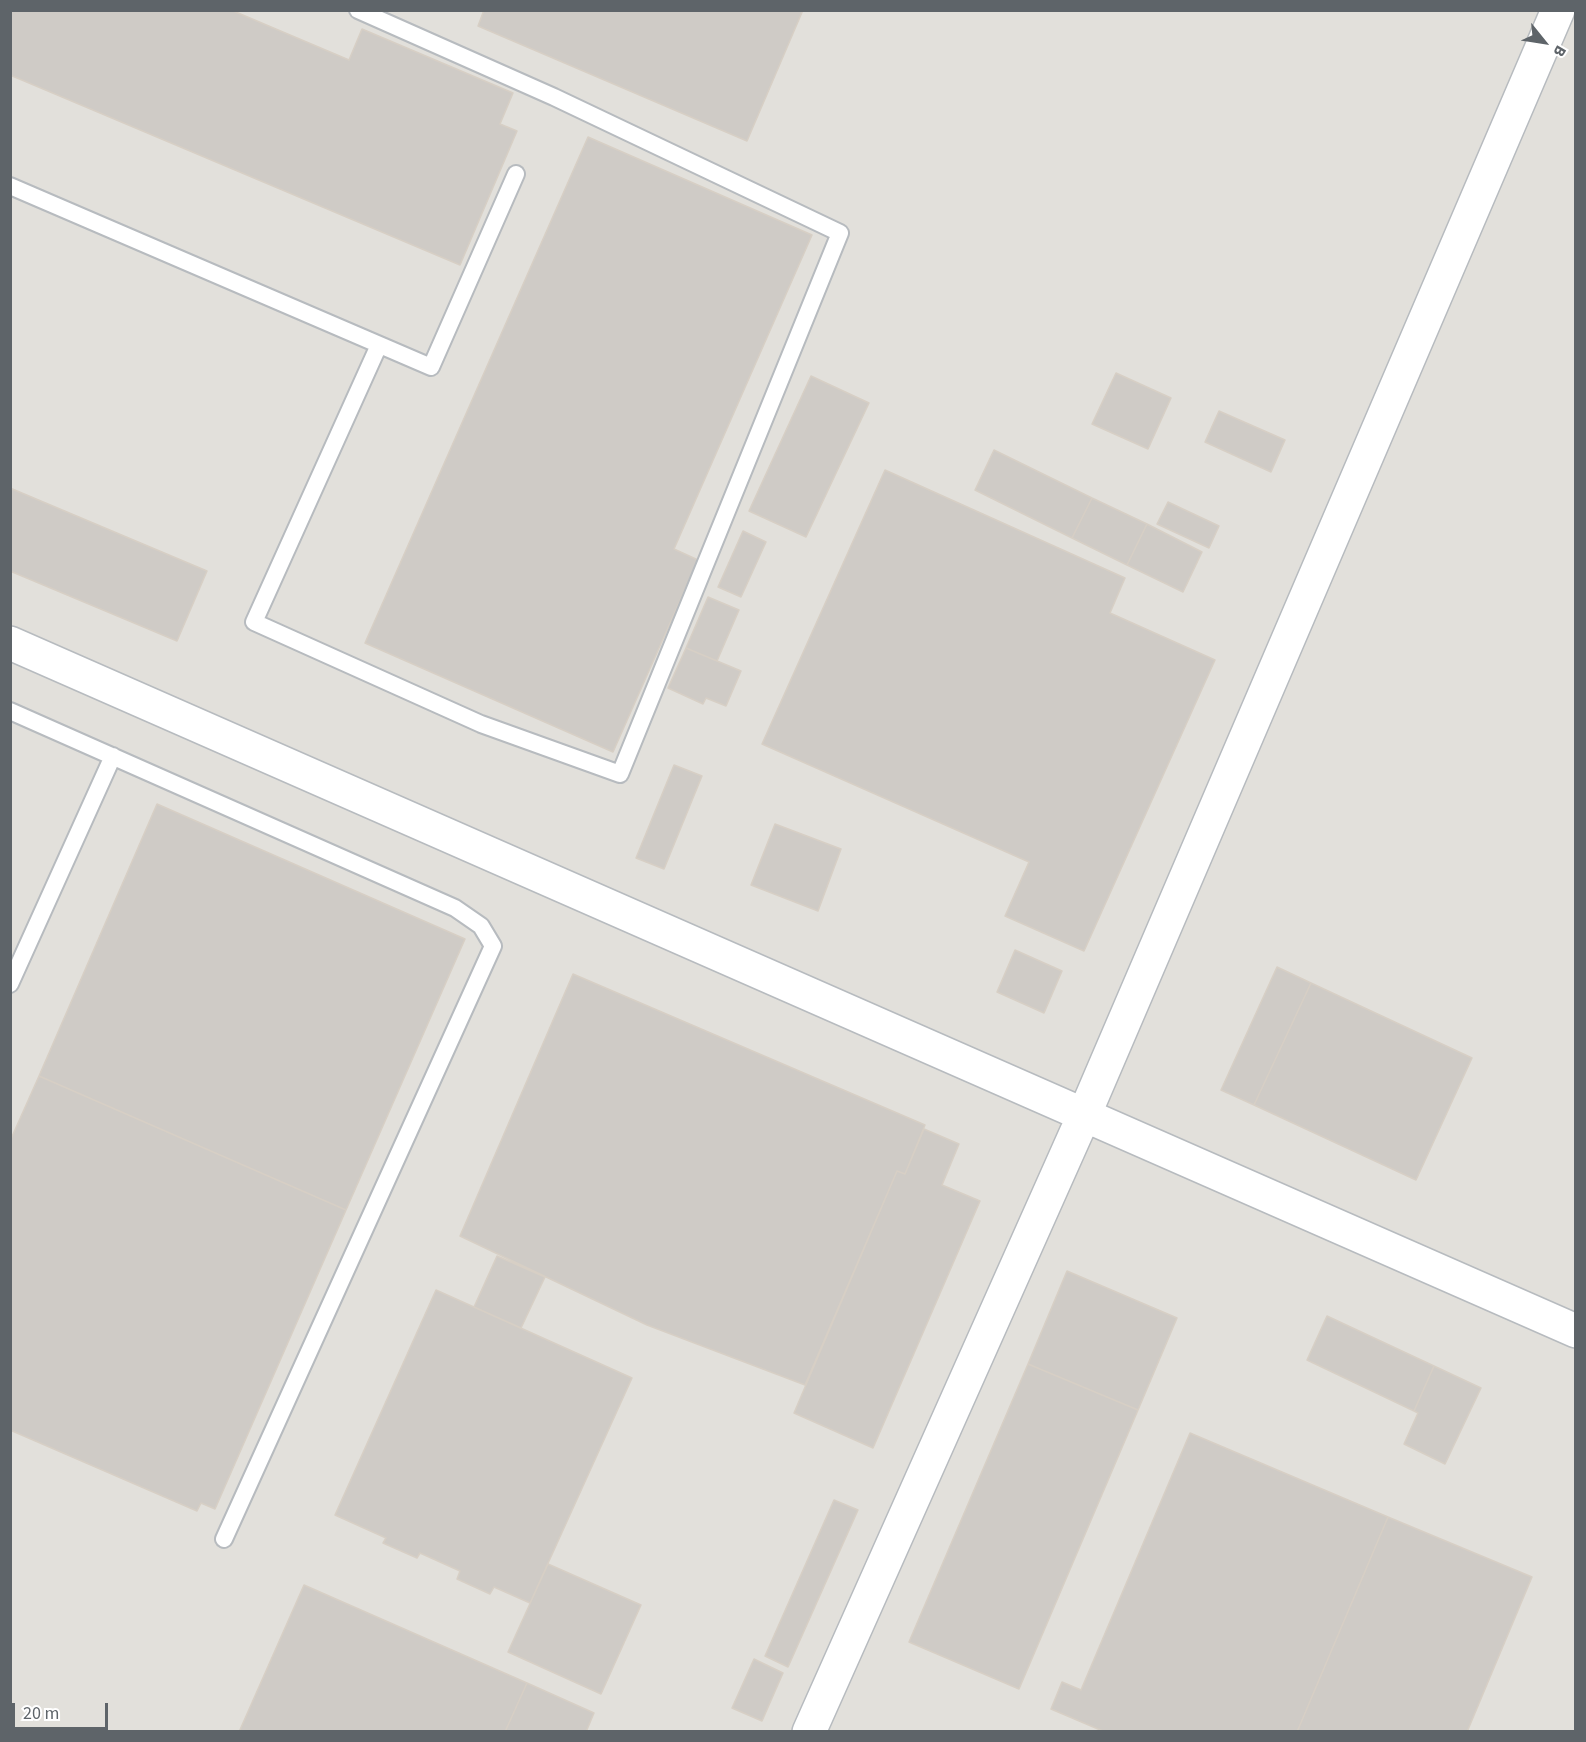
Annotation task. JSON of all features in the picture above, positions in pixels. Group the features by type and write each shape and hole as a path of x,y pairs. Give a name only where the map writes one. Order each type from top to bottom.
{"street":[{"path":"809,1731 1085,1113 1558,10"},
{"path":"10,643 1085,1113 1575,1331"}],"lane":[{"path":"358,10 554,97 840,233 620,774 481,724 254,622 379,345"},
{"path":"10,186 431,367 516,174"},
{"path":"10,711 455,908 482,926 493,946 224,1539"},
{"path":"10,984 113,756"}],"shaded area":[{"path":"11,11 1575,11 1575,1731 11,1731"}],"building":[{"path":"10,10 231,10 349,60 362,29 513,93 500,124 517,131 460,265 10,75"},
{"path":"484,10 803,10 747,141 478,26"},
{"path":"588,137 812,235 674,549 698,560 613,752 365,643"},
{"path":"1116,373 1171,398 1148,449 1092,424"},
{"path":"811,376 869,403 806,537 749,511"},
{"path":"1219,411 1285,440 1271,472 1205,442"},
{"path":"994,450 1092,498 1072,538 975,490"},
{"path":"885,470 1125,578 1110,613 1215,660 1084,951 1005,916 1029,862 762,744"},
{"path":"10,488 207,571 177,641 10,571"},
{"path":"1092,498 1147,524 1127,565 1072,538"},
{"path":"1168,502 1219,526 1209,548 1157,524"},
{"path":"1147,524 1202,552 1183,592 1127,565"},
{"path":"743,531 766,542 741,597 718,587"},
{"path":"708,597 739,610 717,661 686,648"},
{"path":"686,648 741,671 726,706 706,698 703,704 668,688"},
{"path":"674,765 702,776 664,869 636,858"},
{"path":"157,804 465,939 346,1210 39,1076"},
{"path":"775,824 841,849 818,911 751,885"},
{"path":"1015,950 1062,971 1044,1013 997,992"},
{"path":"1277,967 1311,983 1254,1105 1221,1090"},
{"path":"573,974 925,1125 905,1174 897,1171 805,1385 647,1325 460,1236"},
{"path":"1311,983 1472,1058 1416,1180 1254,1105"},
{"path":"39,1076 346,1210 215,1509 201,1503 197,1511 10,1430 10,1141"},
{"path":"924,1129 959,1144 942,1185 980,1201 873,1448 794,1413 897,1171 905,1174"},
{"path":"497,1256 545,1277 521,1328 474,1307"},
{"path":"1067,1271 1177,1318 1138,1410 1028,1364"},
{"path":"436,1290 632,1378 530,1603 494,1587 490,1594 457,1579 460,1571 420,1553 417,1558 383,1543 386,1538 335,1515"},
{"path":"1327,1316 1434,1366 1414,1411 1307,1360"},
{"path":"1028,1364 1138,1410 1019,1689 909,1642"},
{"path":"1434,1366 1481,1388 1445,1464 1404,1444 1418,1413 1414,1411"},
{"path":"1190,1433 1388,1517 1297,1732 1105,1732 1051,1709 1062,1682 1081,1690"},
{"path":"834,1500 858,1510 788,1667 765,1656"},
{"path":"1388,1517 1532,1577 1467,1732 1297,1732"},
{"path":"548,1564 641,1605 601,1694 508,1652"},
{"path":"304,1585 527,1683 505,1732 239,1732"},
{"path":"754,1659 783,1673 762,1721 732,1708"},
{"path":"527,1683 594,1713 586,1732 505,1732"}]}
